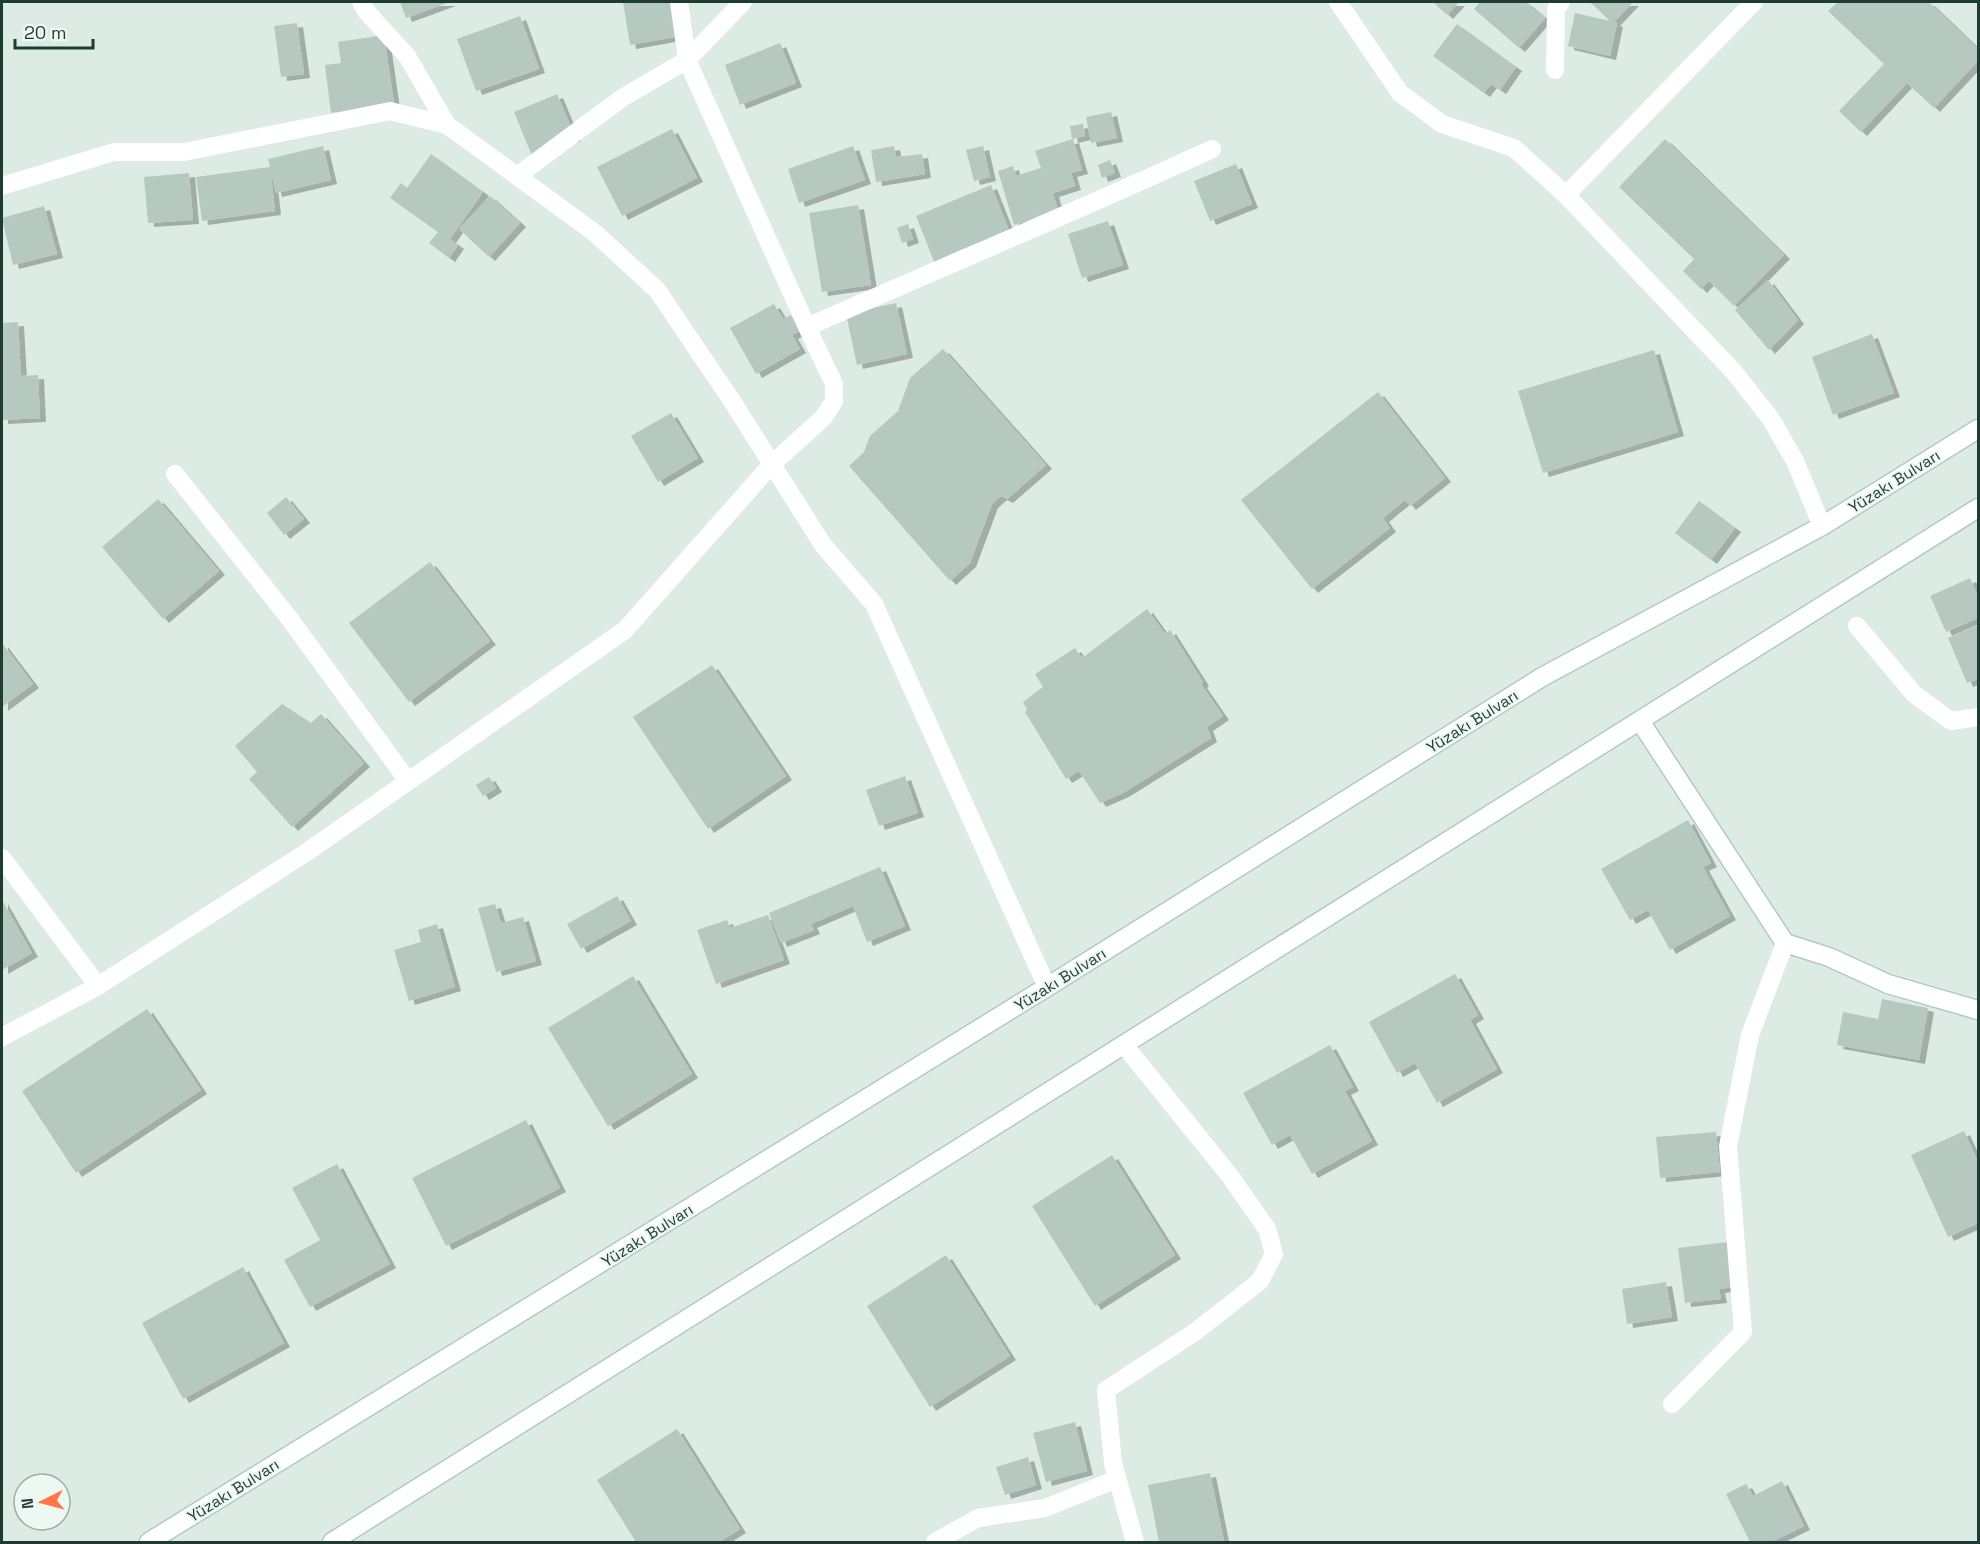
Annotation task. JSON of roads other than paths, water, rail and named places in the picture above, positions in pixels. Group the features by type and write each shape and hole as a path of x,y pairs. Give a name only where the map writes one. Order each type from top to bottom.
{"street":[{"path":"361,2 366,11 407,56 447,125"},
{"path":"2,1037 98,986 307,852 625,630 772,464 823,418 834,401 834,384 687,60 679,2"},
{"path":"517,176 622,98 687,60 743,2"},
{"path":"1338,2 1400,93 1442,124 1514,148 1566,195 1734,372 1771,419 1795,461 1822,526"},
{"path":"1555,70 1556,9 1561,2"},
{"path":"1566,195 1754,2"},
{"path":"2,186 114,152 184,152 390,111 447,125 595,233 657,290 732,400 824,545 874,604 1047,987"},
{"path":"807,327 971,254 1106,198 1212,149"},
{"name":"Yüzakı Bulvarı","path":"149,1542 1047,987 1542,676 1822,526 1978,429"},
{"path":"174,474 289,618 408,781"},
{"path":"332,1542 1125,1046 1978,508"},
{"path":"1857,626 1914,694 1951,722 1978,717"},
{"path":"1640,721 1785,943 1829,957 1888,984 1978,1010"},
{"path":"2,858 98,986"},
{"path":"1672,1404 1743,1332 1728,1146 1750,1035 1785,943"},
{"path":"1125,1046 1230,1176 1267,1229 1274,1254 1260,1281 1195,1332 1106,1390 1113,1463 1134,1542"},
{"path":"935,1542 978,1518 1045,1508 1117,1479"}]}
